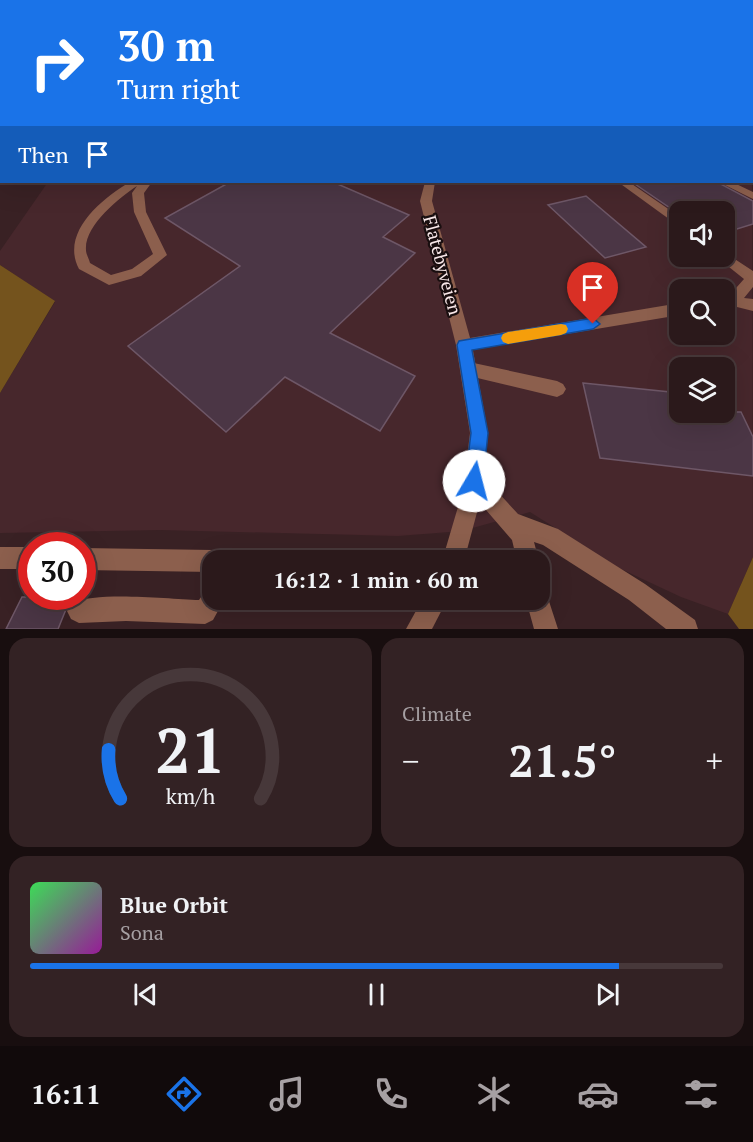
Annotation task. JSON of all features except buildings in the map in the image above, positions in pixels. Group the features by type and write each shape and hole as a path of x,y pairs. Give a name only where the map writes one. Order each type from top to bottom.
{"street":[{"path":"135,183 126,188 91,221 80,248 84,266 110,280 136,273 160,255 140,212 138,193 146,183"},
{"name":"Flatebyveien","path":"430,183 426,201 464,345 479,433 474,481 456,550"},
{"path":"624,183 669,215"},
{"path":"726,183 753,196"},
{"path":"735,264 753,278 735,295"},
{"path":"735,302 753,305"},
{"path":"464,345 669,311"},
{"path":"469,369 557,389"},
{"path":"474,481 521,534 525,550"},
{"path":"510,522 550,537 637,592 686,629"},
{"path":"0,558 18,558"},
{"path":"96,559 202,561"},
{"path":"79,611 126,609 205,612 206,610"},
{"path":"418,629 429,610"},
{"path":"541,610 546,629"}],"shaded area":[{"path":"47,183 752,183 753,557 728,614 681,597 619,568 530,512 462,531 398,536 160,530 0,533 0,393 55,302 0,265 0,251"},
{"path":"0,265 55,301 0,393"},
{"path":"753,557 753,629 739,629 728,614"}],"slow traffic":[{"path":"508,338 561,329"}],"route":[{"path":"474,481 478,460 479,433 464,345 593,324"}]}
